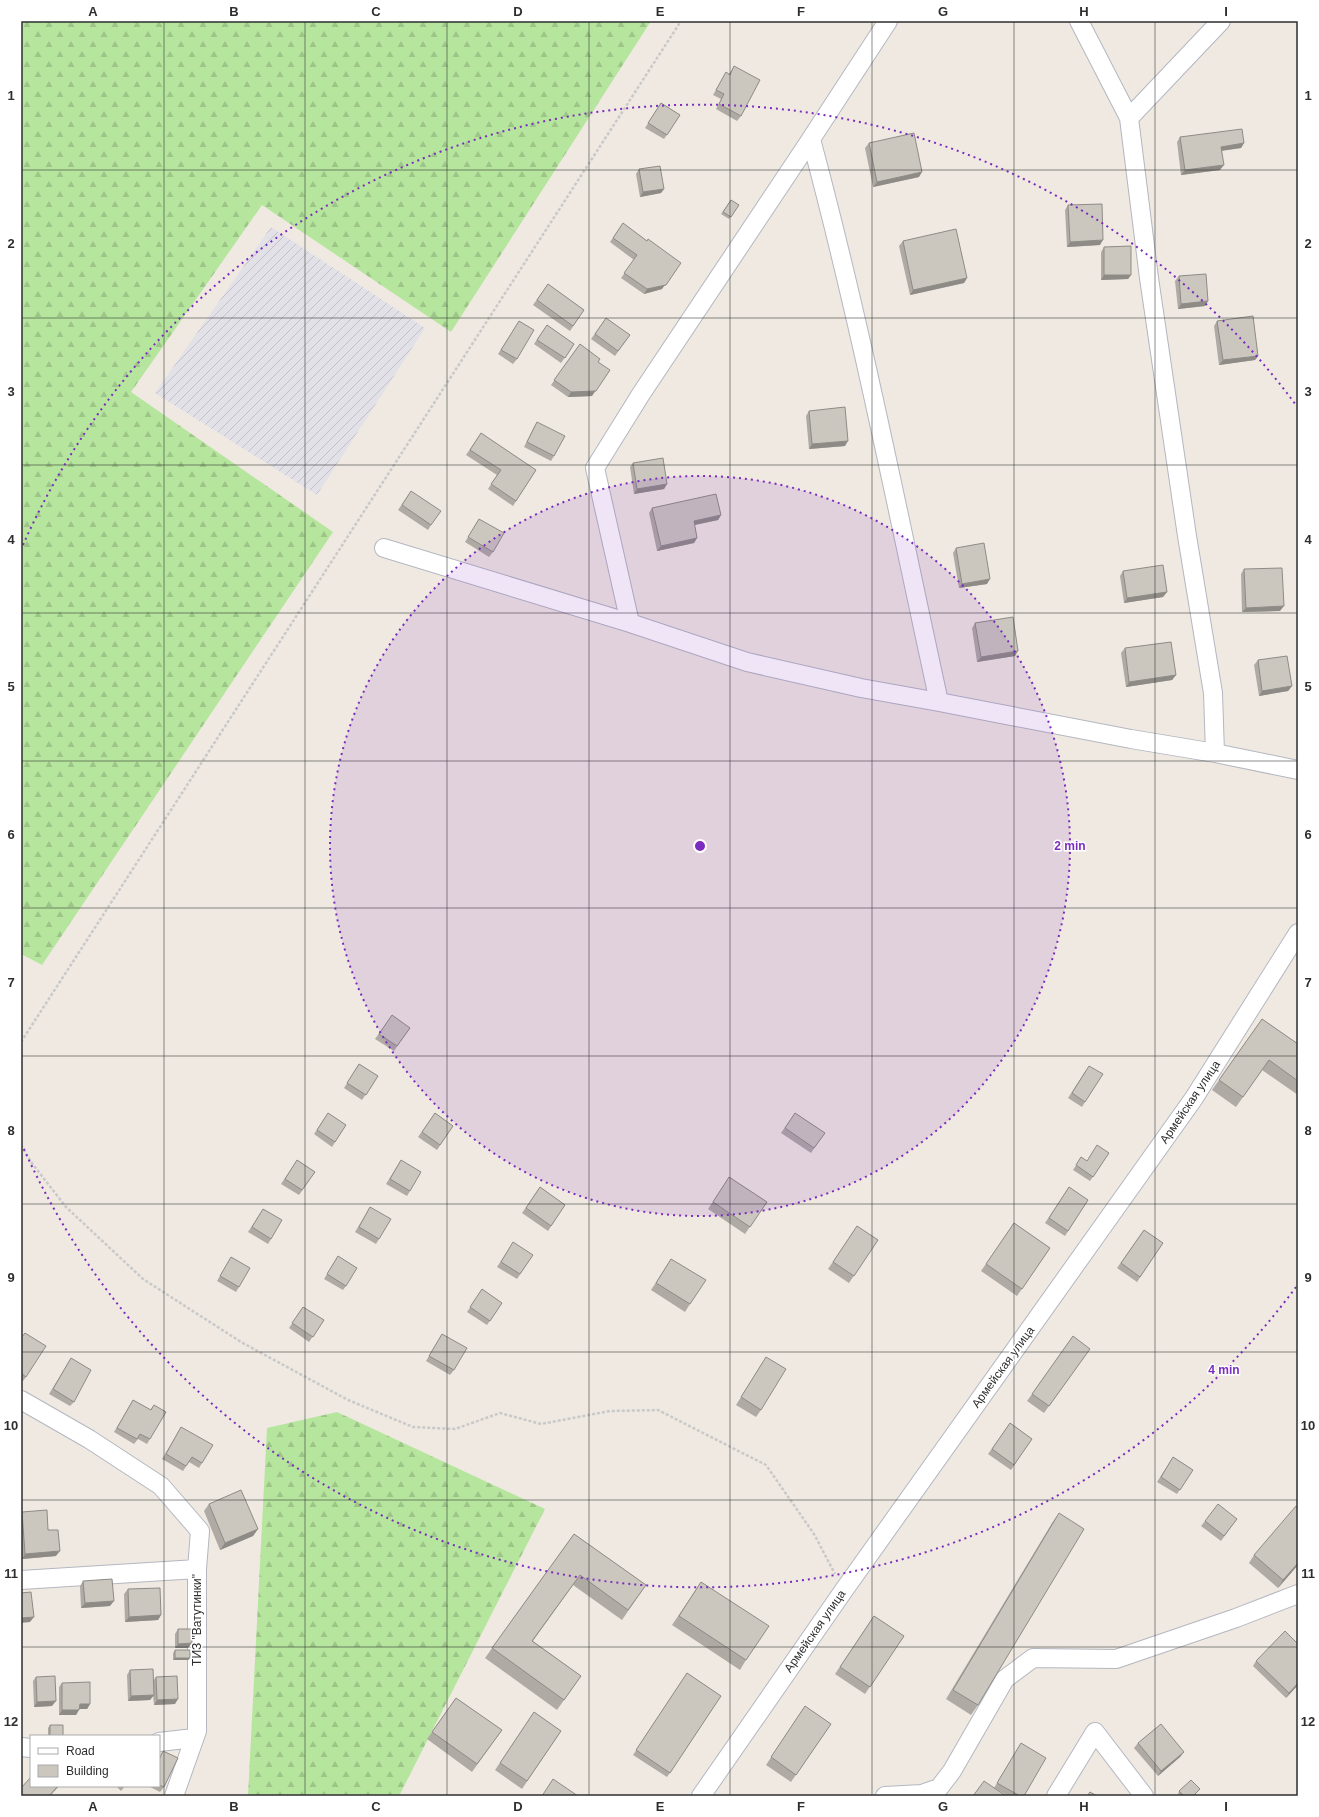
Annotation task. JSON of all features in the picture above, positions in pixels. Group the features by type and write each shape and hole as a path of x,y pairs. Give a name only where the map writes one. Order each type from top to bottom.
{"street":[{"path":"630,623 595,468 641,394 888,21"},
{"path":"1079,21 1128,118 1149,278 1187,536 1214,693 1215,753"},
{"path":"1128,118 1221,21"},
{"path":"811,139 859,333 939,702"},
{"path":"384,548 630,623 747,662 861,688 1131,739 1215,753 1298,770"},
{"name":"Армейская улица","path":"701,1796 844,1590 1194,1098 1298,934"},
{"path":"21,1400 89,1439 161,1486 200,1531 196,1569"},
{"name":"ТИЗ \"Ватутинки\"","path":"21,1580 196,1569 197,1731 174,1796"},
{"path":"885,1796 922,1794 939,1788 952,1771 1004,1679 1034,1658 1116,1659 1236,1618 1298,1594"},
{"path":"1056,1796 1095,1732 1144,1796"},
{"path":"160,1742 194,1738"}],"path":[{"path":"21,1042 681,21"},
{"path":"21,1145 31,1162 66,1207 143,1279 241,1342 355,1403 413,1427 455,1429 500,1413 541,1424 610,1410 658,1410 766,1465 814,1534 844,1590"}],"shaded area":[{"path":"271,227 425,328 317,495 155,393"}],"green space":[{"path":"21,21 651,21 451,332 262,205 131,392 333,532 42,965 21,954"},
{"path":"337,1412 545,1509 399,1796 248,1796 267,1428"}],"building":[{"path":"734,66 760,80 741,116 719,104 724,94 716,90 726,72 730,75"},
{"path":"661,103 680,115 667,135 648,123"},
{"path":"1242,129 1244,143 1221,147 1224,165 1185,170 1180,137"},
{"path":"914,133 922,172 877,182 869,143"},
{"path":"660,166 664,189 643,192 639,169"},
{"path":"731,200 739,205 731,217 723,212"},
{"path":"1102,204 1103,240 1070,242 1068,205"},
{"path":"623,223 681,263 666,285 647,289 624,273 637,255 613,238"},
{"path":"956,229 967,278 913,290 903,241"},
{"path":"1131,246 1131,275 1104,275 1104,247"},
{"path":"1206,274 1208,301 1181,304 1179,276"},
{"path":"548,284 584,310 573,326 537,300"},
{"path":"1253,316 1258,356 1223,360 1217,321"},
{"path":"606,318 630,335 618,351 595,334"},
{"path":"519,321 534,330 517,359 501,350"},
{"path":"547,325 574,344 565,358 537,340"},
{"path":"580,344 600,359 598,362 610,370 596,391 571,392 554,380"},
{"path":"845,407 848,441 812,444 809,411"},
{"path":"537,422 565,436 554,456 527,442"},
{"path":"481,433 536,470 516,501 491,484 501,470 470,450"},
{"path":"663,458 667,484 637,489 633,463"},
{"path":"411,491 441,511 431,525 402,505"},
{"path":"716,494 721,515 694,521 697,538 661,546 652,508"},
{"path":"479,519 504,533 493,552 468,537"},
{"path":"984,543 990,579 962,584 956,548"},
{"path":"1163,565 1167,592 1127,598 1123,571"},
{"path":"1282,568 1284,606 1246,608 1244,569"},
{"path":"1013,617 1018,651 981,657 975,623"},
{"path":"1171,642 1176,675 1129,682 1125,648"},
{"path":"1287,656 1292,686 1262,691 1258,660"},
{"path":"392,1015 410,1028 397,1046 379,1034"},
{"path":"1262,1019 1298,1044 1298,1081 1269,1060 1243,1097 1219,1080"},
{"path":"359,1064 378,1076 366,1095 347,1083"},
{"path":"1089,1066 1103,1074 1085,1102 1072,1093"},
{"path":"328,1113 346,1125 335,1142 317,1130"},
{"path":"435,1113 453,1126 440,1145 422,1132"},
{"path":"795,1113 825,1133 814,1148 785,1128"},
{"path":"1097,1145 1109,1153 1093,1177 1076,1165 1081,1157 1087,1161"},
{"path":"297,1160 315,1172 302,1190 285,1179"},
{"path":"401,1160 421,1172 410,1191 390,1179"},
{"path":"729,1177 767,1202 750,1227 713,1202"},
{"path":"540,1187 565,1205 551,1226 526,1208"},
{"path":"1069,1187 1088,1200 1068,1231 1049,1218"},
{"path":"370,1207 391,1219 379,1239 359,1227"},
{"path":"263,1209 282,1220 271,1239 252,1227"},
{"path":"1014,1223 1050,1248 1022,1289 986,1264"},
{"path":"857,1226 878,1240 854,1276 833,1262"},
{"path":"1144,1230 1163,1243 1140,1277 1121,1263"},
{"path":"513,1242 533,1255 520,1274 501,1262"},
{"path":"338,1256 357,1268 346,1286 327,1274"},
{"path":"231,1257 250,1268 239,1287 220,1276"},
{"path":"671,1259 706,1280 690,1304 656,1283"},
{"path":"482,1289 502,1303 490,1321 470,1307"},
{"path":"303,1307 324,1320 313,1337 292,1323"},
{"path":"25,1333 46,1346 26,1377 21,1373 21,1338"},
{"path":"442,1334 467,1348 454,1370 429,1356"},
{"path":"1073,1336 1090,1349 1049,1406 1032,1394"},
{"path":"766,1357 786,1369 761,1410 741,1397"},
{"path":"71,1358 91,1370 74,1402 53,1389"},
{"path":"133,1400 151,1410 154,1405 166,1412 150,1439 140,1434 137,1439 117,1428"},
{"path":"1010,1423 1032,1439 1014,1465 992,1449"},
{"path":"181,1427 213,1445 202,1463 192,1457 186,1466 166,1454"},
{"path":"1173,1457 1193,1470 1180,1490 1161,1477"},
{"path":"241,1490 258,1529 225,1543 209,1504"},
{"path":"1218,1504 1237,1519 1224,1536 1205,1521"},
{"path":"1296,1506 1298,1508 1298,1563 1283,1580 1254,1555"},
{"path":"47,1510 48,1530 58,1530 60,1551 25,1554 22,1512"},
{"path":"1059,1513 1084,1529 978,1705 953,1690"},
{"path":"574,1534 646,1585 628,1610 580,1575 532,1641 581,1676 564,1700 492,1648"},
{"path":"112,1579 114,1601 85,1603 83,1581"},
{"path":"701,1582 769,1626 746,1660 679,1616"},
{"path":"160,1588 161,1615 129,1617 128,1589"},
{"path":"31,1592 34,1617 21,1618 21,1593"},
{"path":"874,1616 904,1636 870,1687 840,1667"},
{"path":"178,1629 192,1629 192,1643 178,1644"},
{"path":"1285,1631 1298,1644 1298,1683 1289,1693 1256,1661"},
{"path":"175,1650 190,1650 190,1658 175,1658"},
{"path":"153,1669 154,1695 131,1696 130,1670"},
{"path":"687,1673 721,1696 670,1773 636,1750"},
{"path":"55,1676 56,1701 37,1702 36,1677"},
{"path":"177,1676 178,1699 157,1700 156,1677"},
{"path":"90,1682 90,1704 80,1704 79,1710 62,1710 62,1683"},
{"path":"456,1698 502,1730 477,1764 432,1732"},
{"path":"805,1706 831,1724 796,1775 771,1757"},
{"path":"534,1712 561,1731 527,1781 500,1763"},
{"path":"1161,1724 1184,1752 1161,1771 1138,1743"},
{"path":"50,1725 63,1725 63,1735 50,1735"},
{"path":"1021,1743 1046,1758 1024,1796 1020,1796 997,1783"},
{"path":"163,1751 178,1758 164,1787 160,1785 160,1758"},
{"path":"30,1778 30,1787 57,1787 49,1796 21,1796 21,1788"},
{"path":"553,1779 578,1796 542,1796"},
{"path":"1191,1780 1200,1789 1193,1796 1184,1796 1179,1791"},
{"path":"984,1781 1006,1796 973,1796"},
{"path":"1090,1792 1097,1796 1087,1796"}]}
